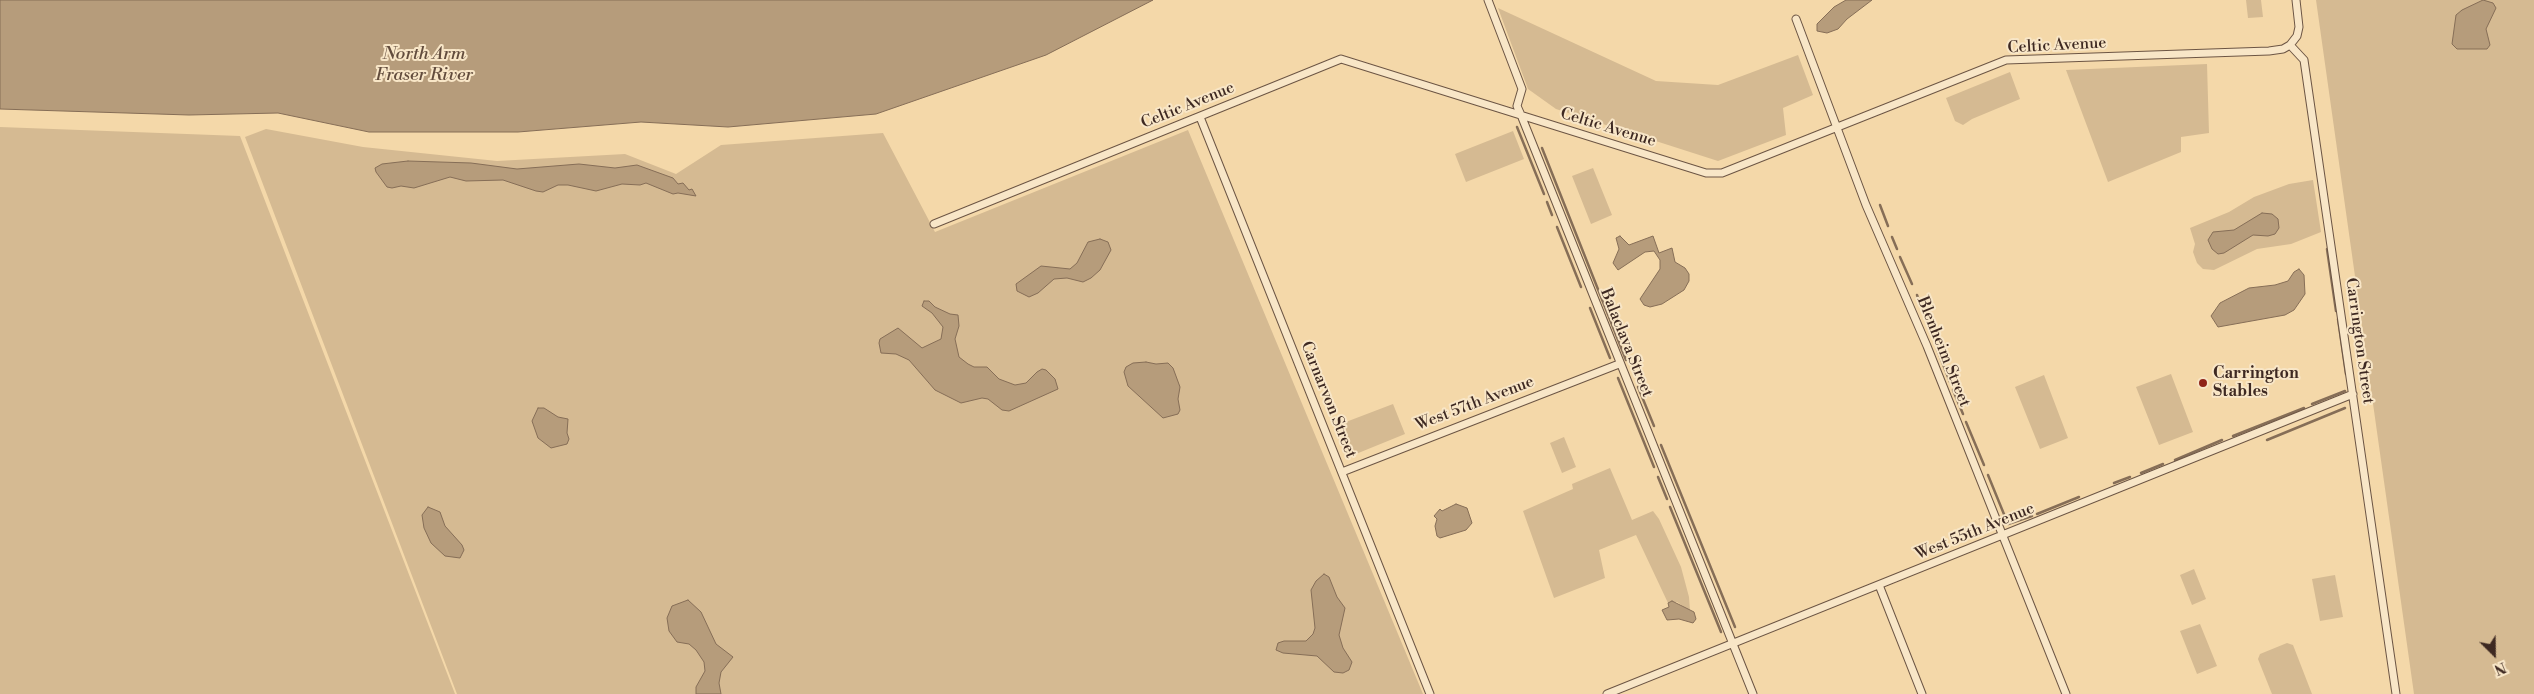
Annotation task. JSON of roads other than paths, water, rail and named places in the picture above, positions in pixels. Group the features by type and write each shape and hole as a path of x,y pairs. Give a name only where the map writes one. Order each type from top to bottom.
{"street":[{"name":"Balaclava Street","path":"1488,0 1522,89 1518,106 1521,115 1619,364 1734,643 1753,694"},
{"path":"2290,45 2297,36 2299,27 2296,0"},
{"name":"Blenheim Street","path":"1796,19 1835,128 1927,346 2066,694"},
{"name":"Celtic Avenue","path":"934,224 1341,59 1706,173 1722,173 2006,60 2269,51 2283,49 2290,45"},
{"name":"Carrington Street","path":"2290,45 2304,60 2396,694"},
{"name":"Carnarvon Street","path":"1200,117 1430,694"},
{"name":"West 57th Avenue","path":"1342,472 1619,364"},
{"name":"West 55th Avenue","path":"1607,694 2353,394"},
{"path":"1879,585 1922,694"}],"water":[{"name":"North Arm Fraser River","path":"0,0 1153,0 1046,55 876,114 728,127 641,122 518,132 369,132 278,113 189,115 0,109"},
{"path":"1846,0 1872,0 1847,19 1838,29 1827,33 1817,31 1817,24 1834,7"},
{"path":"2483,0 2493,3 2496,8 2486,29 2490,45 2487,49 2457,49 2452,44 2456,15"},
{"path":"408,161 471,163 517,169 579,164 615,168 637,165 673,178 678,184 683,183 689,190 692,189 696,196 673,194 646,183 640,185 622,184 596,191 568,185 558,185 543,192 503,180 466,181 450,177 414,188 401,186 392,188 387,187 376,172 375,168 382,164"},
{"path":"2262,213 2272,214 2278,219 2279,228 2275,234 2268,236 2253,235 2224,253 2218,254 2212,249 2208,240 2213,232 2234,230"},
{"path":"1620,236 1629,245 1653,236 1659,253 1672,248 1675,262 1685,268 1689,274 1689,281 1684,290 1662,304 1650,307 1644,305 1640,299 1660,269 1660,260 1654,251 1645,252 1618,270 1613,263 1619,249 1616,238"},
{"path":"1100,239 1108,242 1111,250 1100,270 1091,278 1083,282 1067,278 1054,279 1038,293 1029,297 1017,291 1016,284 1041,266 1070,269 1077,263 1088,242"},
{"path":"2299,269 2304,275 2305,294 2294,310 2285,315 2218,327 2211,316 2220,303 2249,288 2275,285 2288,281 2294,272"},
{"path":"924,301 929,301 935,307 950,314 958,315 959,326 955,339 959,357 968,364 974,367 987,367 999,379 1015,385 1026,383 1037,372 1042,369 1046,370 1055,379 1058,389 1009,411 1002,410 988,399 982,398 961,403 935,390 909,360 896,354 881,353 879,343 880,339 898,328 922,348 941,339 943,327 932,313 922,306"},
{"path":"1146,362 1156,364 1168,363 1173,368 1180,387 1178,399 1180,410 1178,414 1163,418 1128,386 1124,372 1126,367 1133,363"},
{"path":"538,408 544,408 558,417 568,419 567,433 569,439 567,444 551,448 538,438 532,421"},
{"path":"1456,504 1467,508 1472,523 1466,530 1440,538 1437,536 1435,526 1437,519 1434,516 1440,509 1442,511"},
{"path":"428,507 440,512 445,526 462,545 464,550 460,558 445,556 431,543 424,528 422,515"},
{"path":"1324,574 1329,577 1337,597 1345,608 1339,635 1343,648 1352,662 1349,670 1343,673 1334,672 1317,656 1283,653 1276,650 1278,643 1284,641 1306,641 1313,634 1315,628 1311,590 1316,581"},
{"path":"688,600 701,612 716,644 733,657 721,672 719,683 721,694 696,694 696,687 705,671 704,662 696,650 689,644 677,642 669,631 667,618 672,606"},
{"path":"1672,601 1694,612 1696,619 1693,623 1679,619 1667,620 1662,610 1669,607 1668,603"}],"waterway":[{"path":"1517,127 1544,194"},
{"path":"1542,148 1626,360"},
{"path":"1547,202 1552,215"},
{"path":"1880,205 1888,226"},
{"path":"1557,227 1581,287"},
{"path":"1892,237 1897,249"},
{"path":"2327,249 2336,311"},
{"path":"1900,257 1912,284"},
{"path":"1917,295 1932,336"},
{"path":"1590,308 1610,358"},
{"path":"2338,319 2346,374"},
{"path":"1937,349 1950,382"},
{"path":"1618,378 1654,467"},
{"path":"1638,387 1654,426"},
{"path":"1953,390 1963,414"},
{"path":"2312,404 2345,391"},
{"path":"2233,436 2304,408"},
{"path":"2267,440 2345,408"},
{"path":"1966,422 1984,465"},
{"path":"2175,460 2222,440"},
{"path":"1661,445 1735,627"},
{"path":"2141,473 2163,464"},
{"path":"1988,475 2008,524 2032,516"},
{"path":"1658,477 1667,499"},
{"path":"2114,483 2130,477"},
{"path":"2037,514 2079,497"},
{"path":"1670,507 1721,632"}],"place":[{"name":"Carrington Stables","path":"2203,383"}]}
